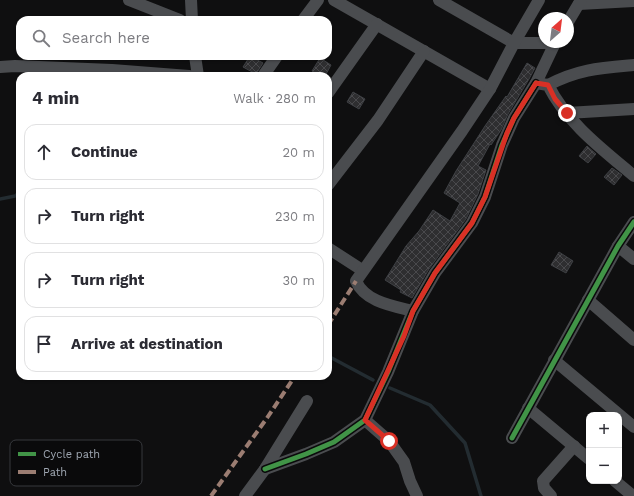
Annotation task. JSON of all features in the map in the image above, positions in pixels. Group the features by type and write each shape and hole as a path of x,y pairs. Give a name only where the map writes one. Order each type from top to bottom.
{"street":[{"path":"129,0 170,16"},
{"path":"191,0 192,16"},
{"path":"306,16 318,0"},
{"path":"334,0 490,89"},
{"path":"439,0 514,43 538,43"},
{"path":"413,311 385,304 370,297 362,291 356,281 362,270 462,131 490,89 539,0"},
{"path":"574,12 580,2 634,1"},
{"path":"332,87 377,24"},
{"path":"265,469 334,442 365,420 404,336 413,311 435,273 472,223 485,197 502,145 512,123 542,84 553,48"},
{"path":"332,180 378,120 424,51"},
{"path":"196,60 197,72"},
{"path":"265,72 274,60"},
{"path":"542,84 592,69 634,64"},
{"path":"0,67 15,66 138,72"},
{"path":"542,84 588,137 634,176"},
{"path":"567,113 634,109"},
{"path":"619,163 634,163"},
{"path":"512,438 618,246 634,222"},
{"path":"618,246 634,259"},
{"path":"332,251 362,270"},
{"path":"588,300 634,340"},
{"path":"554,360 634,427"},
{"path":"245,496 265,469 307,401"},
{"path":"528,408 586,456"},
{"path":"365,420 389,441 404,462 417,496"},
{"path":"551,496 544,488 543,481 574,446"},
{"path":"619,484 633,496"}],"building":[{"path":"247,60 257,60 263,63 257,72 252,72 243,67"},
{"path":"319,60 323,60 331,65 327,72 312,71"},
{"path":"527,63 535,68 508,114 501,130 491,145 490,144 478,166 486,170 478,194 466,219 429,269 412,298 400,292 401,290 385,280 406,246 419,231 433,210 450,221 460,203 444,193 456,171 485,126 506,96 507,97"},
{"path":"353,92 365,99 359,109 347,102"},
{"path":"587,146 596,154 588,163 579,156"},
{"path":"612,168 622,175 614,185 604,177"},
{"path":"559,252 573,261 566,273 551,265"}],"waterway":[{"path":"0,199 16,195"},
{"path":"332,358 373,380"},
{"path":"390,388 430,405 465,443 481,496"}],"marked path":[{"path":"332,319 356,281"},
{"path":"211,496 292,380"}],"cycle path":[{"path":"265,469 334,442 365,420 388,372 413,311 435,273 472,223 485,197 502,145 514,118 536,83"},
{"path":"512,438 618,246 634,222"}],"route":[{"path":"389,441 365,420 404,336 413,311 435,273 472,223 485,197 502,145 514,118 536,83 548,85 555,99 567,113"}]}
